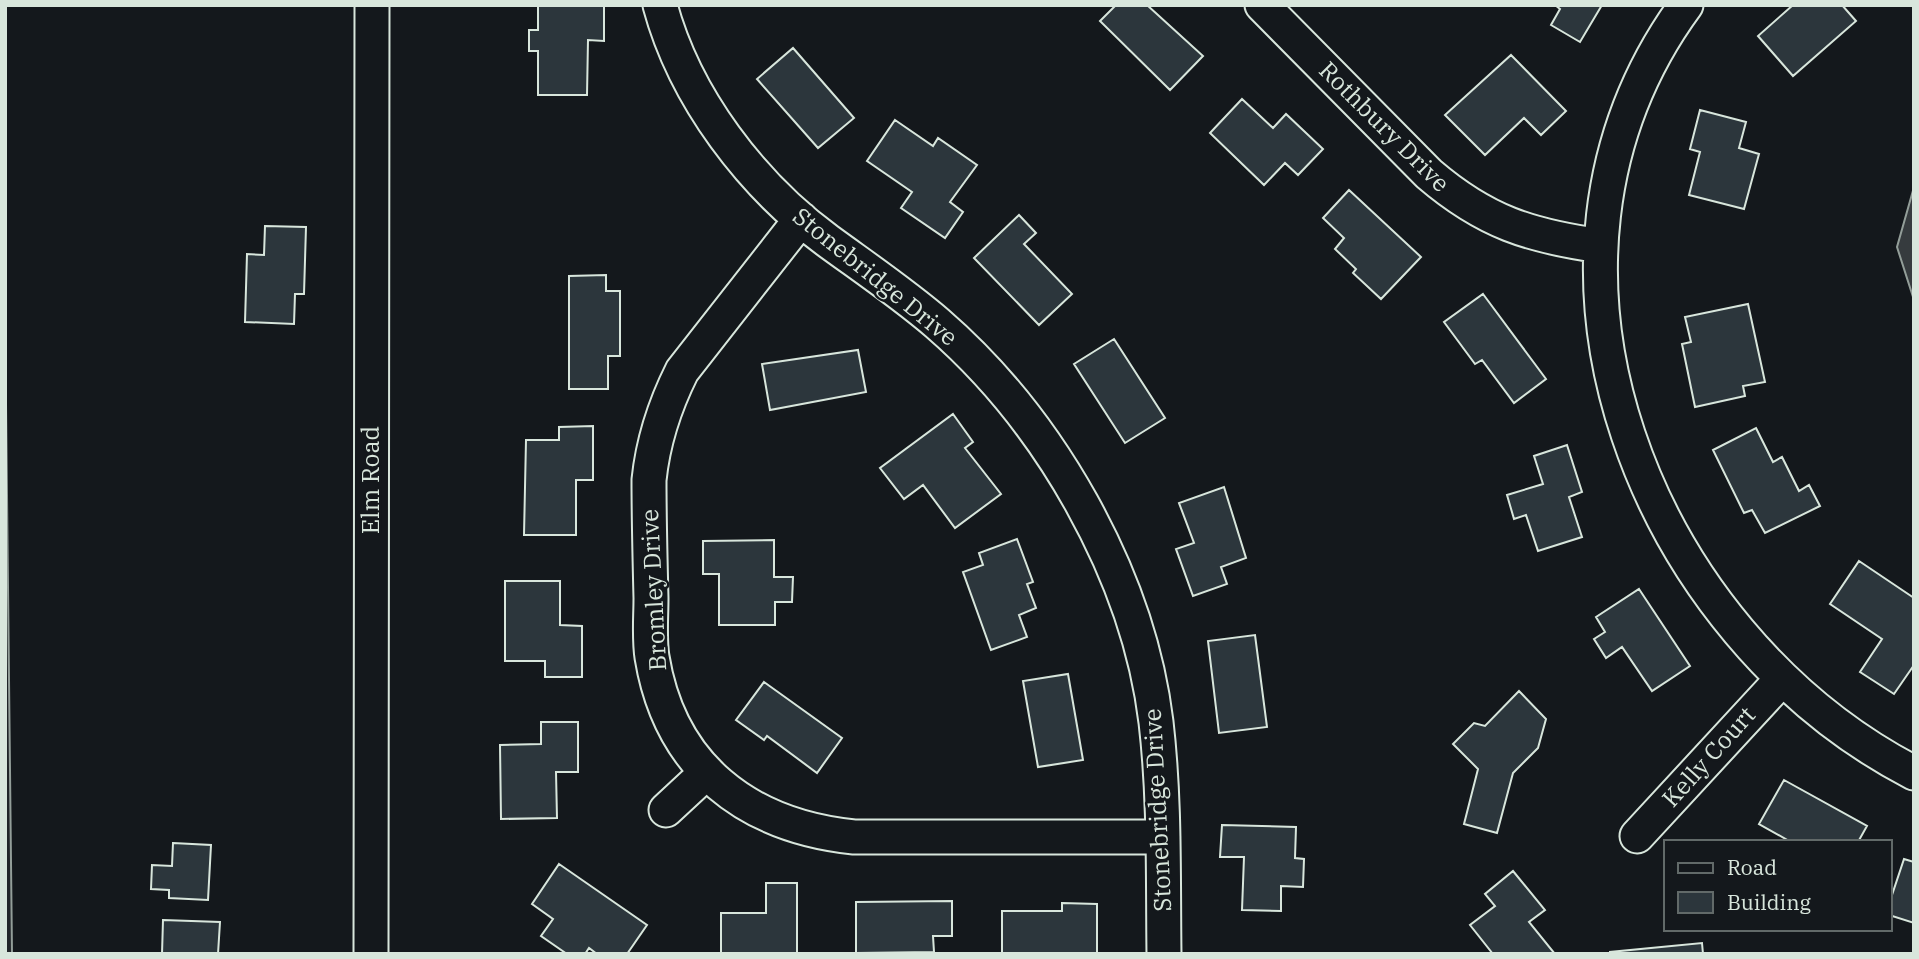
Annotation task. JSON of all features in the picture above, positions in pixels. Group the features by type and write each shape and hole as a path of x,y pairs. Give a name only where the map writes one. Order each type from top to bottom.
{"street":[{"name":"Elm Road","path":"371,954 372,5"},
{"name":"Stonebridge Drive","path":"660,5 683,66 705,106 740,156 801,219 880,277 965,350 1054,457 1086,509 1116,573 1143,650 1156,720 1163,837 1164,954"},
{"name":"Rothbury Drive","path":"1262,5 1453,195 1504,223 1547,239 1601,246"},
{"path":"1686,5 1643,72 1616,147 1601,246 1602,320 1614,386 1639,468 1668,531 1696,577 1754,651 1782,679 1841,728 1914,773"},
{"name":"Bromley Drive","path":"801,219 682,371 668,398 652,455 649,481 652,655 663,702 673,724 706,772 725,790 767,817 817,833 854,837 1163,837"},
{"name":"Kelly Court","path":"1637,836 1782,679"},
{"path":"666,810 706,772"}],"shaded area":[{"path":"1914,187 1914,300 1897,247"},
{"path":"5,312 12,954 5,954"}],"building":[{"path":"538,5 604,5 604,41 588,40 587,95 538,95 538,51 529,51 529,30 538,30"},
{"path":"1116,5 1147,5 1203,56 1170,90 1100,21"},
{"path":"1555,5 1602,5 1580,42 1551,25 1560,9"},
{"path":"1793,5 1842,5 1856,21 1793,76 1758,36"},
{"path":"793,48 854,118 818,148 757,79"},
{"path":"1511,55 1566,111 1541,135 1524,118 1485,155 1445,115"},
{"path":"1242,99 1273,128 1286,114 1323,149 1298,175 1285,163 1264,185 1210,133"},
{"path":"1700,110 1746,122 1739,148 1759,154 1744,209 1689,195 1700,152 1690,149"},
{"path":"895,120 933,146 938,138 977,165 950,202 963,212 945,238 901,208 912,192 867,161"},
{"path":"1349,190 1421,257 1381,299 1353,273 1356,269 1335,249 1344,238 1323,218"},
{"path":"1019,215 1036,233 1024,244 1072,294 1039,325 974,258"},
{"path":"265,226 306,227 304,294 295,294 294,324 245,322 247,254 264,255"},
{"path":"606,275 606,291 620,291 620,356 608,356 608,389 569,389 569,276"},
{"path":"1483,294 1546,379 1514,403 1482,360 1475,364 1444,322"},
{"path":"1748,304 1765,382 1743,386 1745,396 1695,407 1682,344 1691,342 1685,317"},
{"path":"1114,339 1165,418 1125,443 1074,364"},
{"path":"858,350 866,392 770,410 762,364"},
{"path":"953,414 973,442 965,448 1001,494 955,528 923,485 904,499 880,468"},
{"path":"593,426 593,480 576,480 576,535 524,535 526,440 559,440 559,427"},
{"path":"1756,428 1773,462 1782,457 1799,491 1809,485 1820,506 1765,533 1752,510 1744,513 1713,450"},
{"path":"1567,445 1582,492 1569,497 1582,537 1538,551 1526,515 1514,519 1507,495 1543,484 1534,456"},
{"path":"1224,487 1246,558 1221,567 1227,584 1193,596 1176,549 1194,543 1179,503"},
{"path":"1017,539 1033,582 1027,584 1036,608 1019,615 1027,637 991,650 963,572 983,565 979,553"},
{"path":"774,540 774,577 793,577 792,602 775,602 775,625 719,625 719,574 703,574 703,541"},
{"path":"1859,561 1914,598 1914,665 1894,694 1860,672 1882,639 1830,604"},
{"path":"505,581 560,581 560,625 582,626 582,677 545,677 545,661 505,661"},
{"path":"1639,589 1690,666 1652,691 1622,647 1606,658 1594,639 1605,632 1596,617"},
{"path":"1255,635 1267,727 1219,733 1208,641"},
{"path":"1068,674 1083,760 1038,767 1023,681"},
{"path":"764,682 842,738 817,773 767,736 764,740 736,720"},
{"path":"1519,691 1546,719 1538,748 1513,773 1497,833 1464,824 1478,769 1453,744 1474,723 1485,726"},
{"path":"541,722 578,722 578,772 556,772 557,818 501,819 500,745 541,744"},
{"path":"1784,780 1867,826 1859,840 1787,840 1759,824"},
{"path":"1222,825 1296,827 1295,858 1304,859 1303,887 1281,886 1281,911 1242,910 1244,857 1220,857"},
{"path":"173,843 211,845 208,900 169,898 169,890 151,889 152,865 172,866"},
{"path":"1904,859 1914,862 1914,923 1891,916 1891,898"},
{"path":"559,864 647,925 627,954 597,954 589,948 585,954 567,954 541,936 553,919 532,904"},
{"path":"1513,871 1545,910 1529,922 1555,954 1493,954 1470,925 1495,906 1485,894"},
{"path":"766,883 797,883 797,954 721,954 721,913 766,913"},
{"path":"952,901 952,936 933,936 934,952 856,953 856,902"},
{"path":"1062,903 1097,904 1097,954 1002,953 1002,911 1062,911"},
{"path":"163,920 220,922 218,954 162,954"},
{"path":"1702,943 1703,954 1610,954 1610,952"}]}
